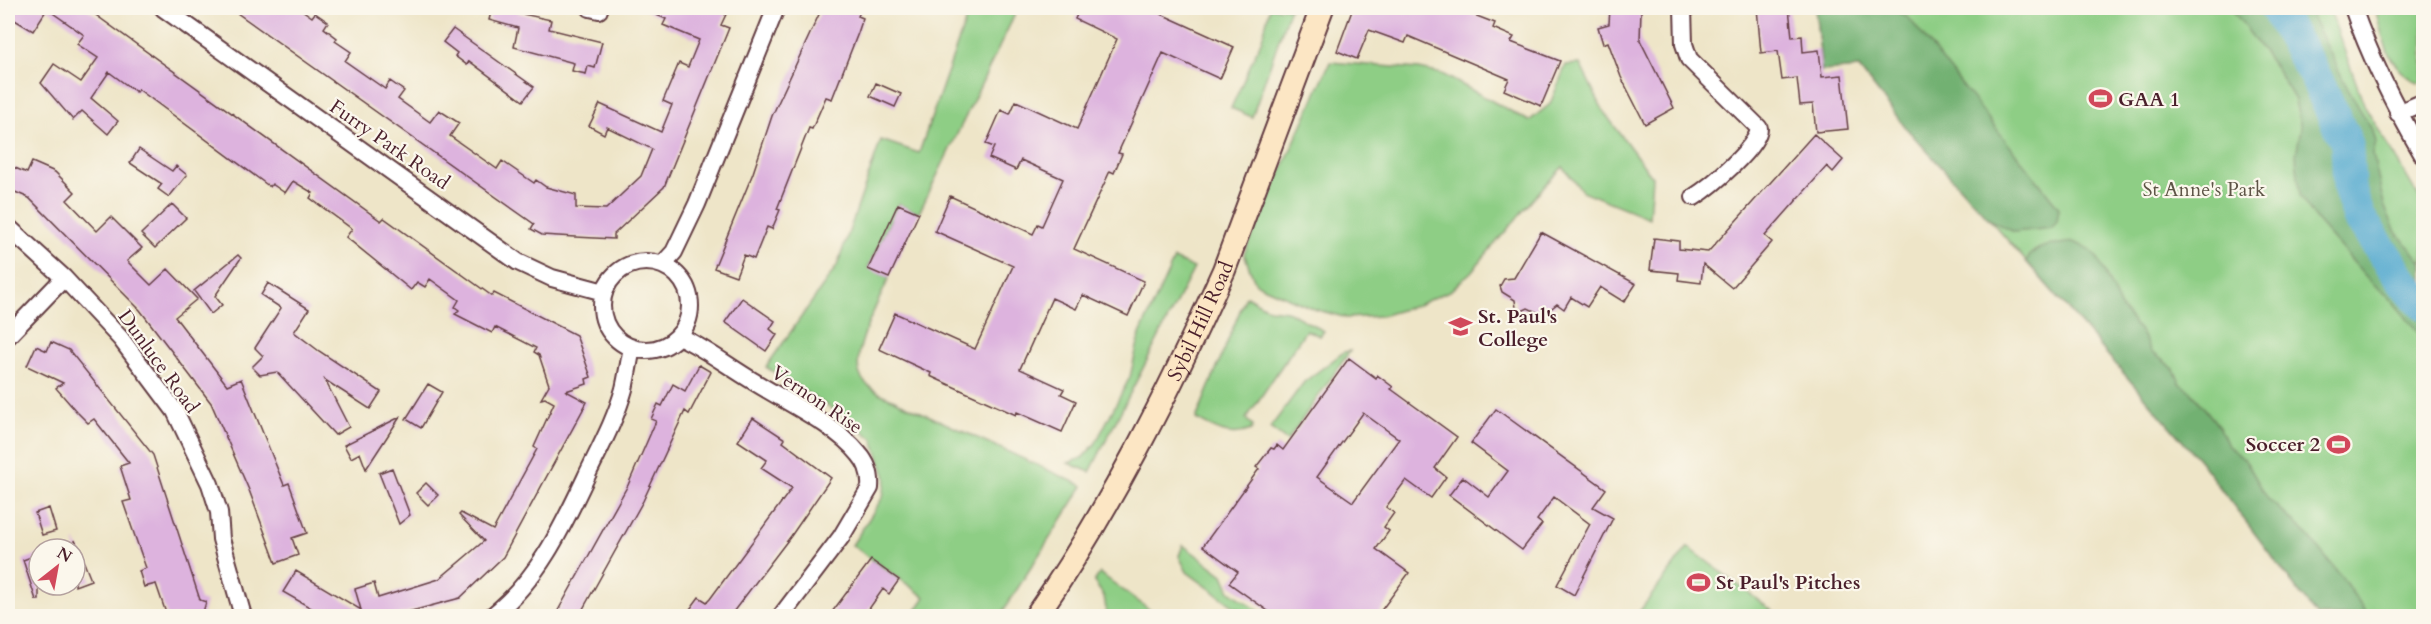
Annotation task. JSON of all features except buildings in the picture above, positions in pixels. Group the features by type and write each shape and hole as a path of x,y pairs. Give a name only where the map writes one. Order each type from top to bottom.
{"main road":[{"name":"Sybil Hill Road","path":"1036,616 1114,489 1205,312 1224,270 1322,8"}],"street":[{"name":"Furry Park Road","path":"163,8 518,261 552,278 604,292"},
{"path":"662,265 674,252 698,204 776,8"},
{"path":"1683,8 1684,44 1689,59 1759,128 1756,140 1707,189 1694,197"},
{"path":"2353,8 2364,39 2398,113 2424,157"},
{"path":"2398,113 2424,102"},
{"name":"Dunluce Road","path":"8,227 64,278 121,339 175,411 210,484 219,512 221,539 243,616"},
{"path":"648,262 662,265 684,283 689,296 688,317 679,336 656,349 632,348 618,340 609,331 603,312 604,292 611,279 621,270 634,264 648,262"},
{"path":"8,336 64,278"},
{"name":"Vernon Rise","path":"679,336 720,358 844,439 867,465 870,488 841,537 781,616"},
{"path":"492,616 512,601 527,583 568,514 609,429 624,389 632,348"}],"green space":[{"path":"970,8 1018,8 919,213 898,204 868,268 889,278 862,342 858,367 865,382 879,393 1083,486 1000,616 915,616 913,615 925,597 852,545 883,497 886,478 873,439 845,417 766,367 837,266 881,140 919,153"},
{"path":"1270,8 1290,8 1252,117 1231,108 1262,39"},
{"name":"St Anne's Park","path":"1815,8 2329,8 2365,107 2423,204 2423,616 2317,616 2200,461 1990,220 1907,129 1859,68 1822,71"},
{"path":"1815,8 1891,8 1909,18 2059,208 2057,221 2052,228 2014,232 1990,220 1907,129 1859,68 1822,71"},
{"path":"2231,8 2308,8 2349,91 2373,131 2376,142 2373,155 2384,205 2396,232 2423,263 2423,338 2389,297 2370,281 2316,220 2300,196 2296,155 2301,129 2295,100 2277,70"},
{"path":"2375,8 2423,8 2423,82 2418,83 2407,76 2392,60"},
{"path":"1330,62 1419,69 1442,74 1529,121 1550,104 1566,65 1580,64 1604,112 1652,177 1649,218 1582,191 1563,167 1471,272 1451,290 1418,305 1381,316 1347,318 1314,309 1261,286 1255,282 1244,254"},
{"path":"2073,242 2090,249 2098,259 2121,308 2140,331 2152,352 2174,369 2180,383 2191,391 2220,428 2228,446 2244,458 2268,499 2305,532 2341,576 2368,616 2317,616 2200,461 2027,262 2030,256 2039,249"},
{"path":"1174,259 1194,268 1090,472 1068,463 1082,458 1095,444 1130,377 1140,334"},
{"path":"1246,296 1269,309 1287,311 1324,331 1320,336 1306,330 1246,419 1253,426 1251,430 1243,433 1229,433 1196,419"},
{"path":"1350,351 1287,441 1270,428 1304,382 1344,352"},
{"path":"1183,545 1223,575 1230,591 1266,616 1247,616 1187,572 1179,556"},
{"name":"St Paul's Pitches","path":"1688,547 1779,616 1636,616"},
{"path":"1100,573 1158,616 1107,616 1104,596 1094,582"}],"waterway":[{"path":"2276,8 2316,78 2347,144 2349,187 2359,217 2407,287 2424,305"}],"place":[{"name":"GAA 1","path":"2100,99"},
{"name":"St. Paul's College","path":"1460,327"},
{"name":"Soccer 2","path":"2338,444"},
{"name":"St Paul's Pitches","path":"1698,582"}]}
